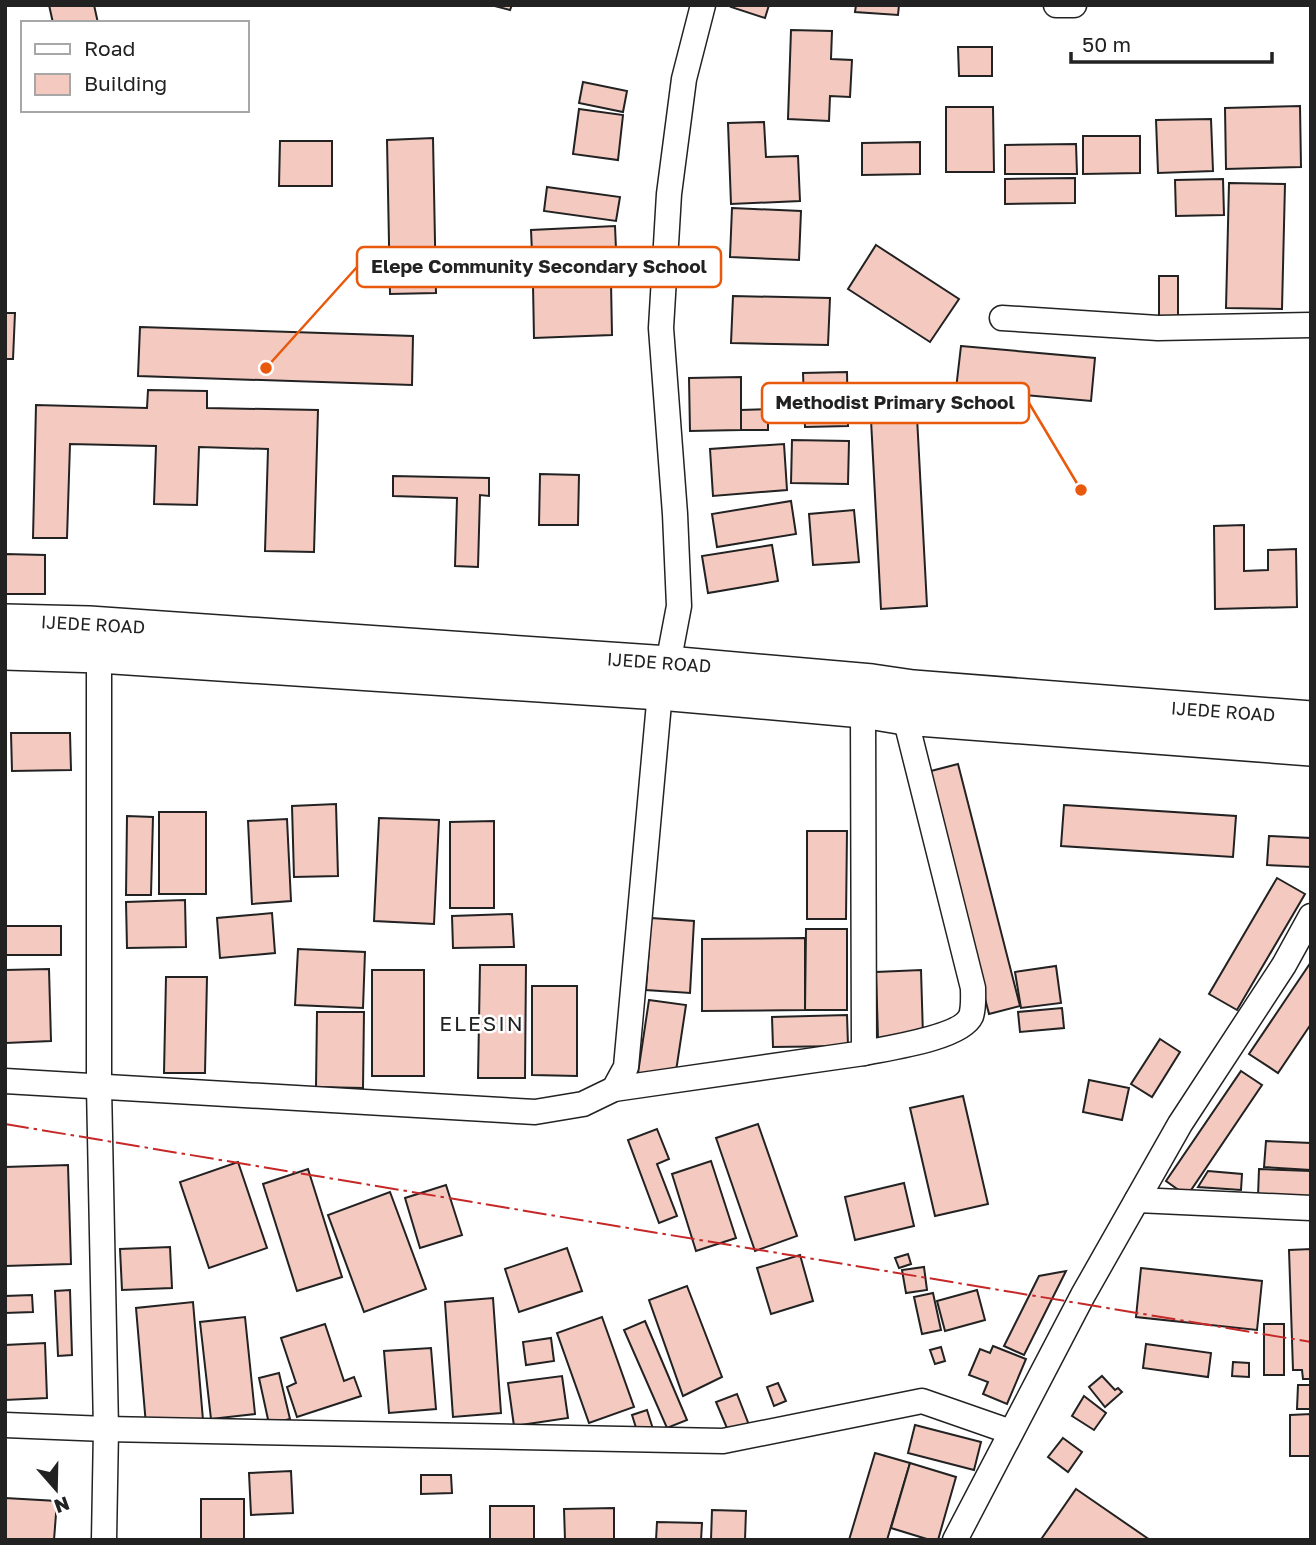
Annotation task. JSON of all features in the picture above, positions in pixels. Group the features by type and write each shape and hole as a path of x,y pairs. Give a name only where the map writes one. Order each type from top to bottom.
{"main road":[{"name":"IJEDE ROAD","path":"5,622 89,624 664,678 905,717 1311,748"},
{"name":"IJEDE ROAD","path":"5,652 664,678 872,682 913,688 1311,719"}],"street":[{"path":"614,1088 626,1067 664,678 679,606 661,328 668,194 684,79 704,5"},
{"path":"1056,5 1074,5"},
{"path":"1002,318 1158,328 1311,325"},
{"path":"99,655 99,1087 106,1429 104,1540"},
{"path":"863,710 864,1053"},
{"path":"5,1081 535,1112 583,1104 614,1088 864,1053 936,1037 958,1029 970,1018 973,988 905,717"},
{"path":"955,1540 1083,1295 1180,1124 1284,965 1311,916"},
{"path":"1137,1200 1311,1209"},
{"path":"5,1425 723,1441 922,1401 1011,1432"}],"building":[{"path":"49,5 94,5 98,21 53,21"},
{"path":"491,5 512,5 510,10"},
{"path":"769,5 765,18 731,7"},
{"path":"856,5 899,5 898,15 855,12"},
{"path":"791,30 832,31 831,59 852,60 850,97 830,96 829,121 788,119"},
{"path":"958,47 992,47 992,76 959,76"},
{"path":"583,82 627,91 623,112 579,103"},
{"path":"1300,106 1301,167 1226,169 1225,108"},
{"path":"946,107 993,107 994,172 946,172"},
{"path":"579,109 623,115 618,160 573,154"},
{"path":"1211,119 1213,171 1158,173 1156,120"},
{"path":"764,122 766,157 798,156 800,201 731,204 728,123"},
{"path":"1083,136 1140,136 1140,173 1083,174"},
{"path":"433,138 436,293 390,294 387,140"},
{"path":"280,141 332,141 332,186 279,186"},
{"path":"920,142 920,174 862,175 862,143"},
{"path":"1076,144 1077,174 1005,174 1005,145"},
{"path":"1075,178 1075,203 1005,204 1005,179"},
{"path":"1223,179 1224,215 1176,216 1175,180"},
{"path":"1229,183 1285,184 1282,309 1226,308"},
{"path":"547,187 620,197 616,221 544,211"},
{"path":"732,208 801,211 799,260 730,257"},
{"path":"615,226 617,272 533,276 531,230"},
{"path":"876,245 959,299 930,342 848,289"},
{"path":"1159,276 1178,276 1178,320 1159,321"},
{"path":"611,282 612,335 534,338 533,285"},
{"path":"733,296 830,298 828,345 731,343"},
{"path":"5,313 15,313 13,359 5,359"},
{"path":"140,327 413,336 412,385 138,376"},
{"path":"961,346 1095,358 1091,401 956,389"},
{"path":"847,372 848,426 805,427 803,373"},
{"path":"741,377 741,430 690,431 689,378"},
{"path":"148,390 207,391 207,408 318,410 314,552 265,551 268,449 199,447 197,505 154,504 156,446 70,444 67,538 33,538 36,405 147,408"},
{"path":"768,409 768,430 741,430 741,410"},
{"path":"917,417 927,606 881,609 871,420"},
{"path":"792,440 849,441 848,484 791,483"},
{"path":"784,444 787,490 713,496 710,449"},
{"path":"540,474 579,475 578,525 539,525"},
{"path":"393,476 489,478 489,496 480,495 478,567 455,566 457,498 393,496"},
{"path":"791,501 796,534 717,547 712,514"},
{"path":"854,510 859,562 813,565 809,514"},
{"path":"1244,525 1244,571 1268,570 1268,550 1296,549 1297,607 1215,609 1214,526"},
{"path":"772,545 778,581 708,593 702,556"},
{"path":"5,554 45,555 45,594 5,594"},
{"path":"11,733 70,733 71,770 12,771"},
{"path":"958,764 1020,1006 989,1014 927,772"},
{"path":"336,804 338,876 294,877 292,806"},
{"path":"1064,805 1236,816 1233,857 1061,846"},
{"path":"159,812 206,812 206,894 159,894"},
{"path":"127,816 153,817 151,895 126,895"},
{"path":"379,818 439,820 434,924 374,921"},
{"path":"287,819 291,901 252,904 248,821"},
{"path":"494,821 494,908 450,908 450,822"},
{"path":"807,831 847,831 846,919 807,919"},
{"path":"1269,836 1311,838 1311,867 1267,865"},
{"path":"1277,878 1305,894 1237,1010 1209,994"},
{"path":"185,900 186,947 127,948 126,902"},
{"path":"272,913 275,953 220,958 217,918"},
{"path":"512,914 514,947 453,948 452,916"},
{"path":"651,918 694,921 690,993 646,990"},
{"path":"5,926 61,926 61,955 5,955"},
{"path":"806,929 847,929 847,1010 805,1010"},
{"path":"805,938 805,1010 702,1011 702,939"},
{"path":"298,949 365,952 363,1008 295,1005"},
{"path":"1311,962 1311,1024 1278,1073 1249,1054"},
{"path":"480,965 526,965 525,1078 478,1078"},
{"path":"1056,966 1061,1003 1021,1008 1015,972"},
{"path":"49,969 51,1041 6,1043 5,970"},
{"path":"372,970 424,970 424,1076 372,1076"},
{"path":"921,970 923,1036 878,1038 876,972"},
{"path":"166,977 207,977 205,1073 164,1073"},
{"path":"532,986 577,986 577,1076 532,1075"},
{"path":"649,1000 686,1005 675,1078 638,1073"},
{"path":"1062,1008 1064,1028 1020,1032 1018,1012"},
{"path":"317,1012 364,1012 363,1088 316,1087"},
{"path":"847,1015 848,1046 773,1047 772,1017"},
{"path":"1160,1039 1180,1052 1152,1097 1131,1084"},
{"path":"1241,1071 1262,1085 1187,1196 1166,1181"},
{"path":"1089,1080 1129,1088 1122,1120 1083,1112"},
{"path":"963,1096 988,1204 935,1216 910,1108"},
{"path":"758,1124 797,1236 755,1251 716,1138"},
{"path":"657,1129 669,1159 657,1164 677,1216 659,1223 628,1140"},
{"path":"1266,1141 1311,1143 1311,1170 1264,1167"},
{"path":"711,1161 736,1238 696,1251 672,1174"},
{"path":"238,1162 267,1248 209,1268 180,1182"},
{"path":"68,1165 71,1264 5,1266 5,1167"},
{"path":"308,1169 342,1277 297,1291 263,1184"},
{"path":"1259,1169 1311,1171 1311,1198 1258,1196"},
{"path":"1208,1171 1242,1174 1241,1190 1198,1187"},
{"path":"904,1183 914,1226 855,1240 845,1197"},
{"path":"446,1185 462,1235 420,1248 405,1198"},
{"path":"390,1192 426,1289 364,1312 328,1215"},
{"path":"170,1247 172,1288 122,1290 120,1249"},
{"path":"567,1248 582,1291 519,1312 505,1269"},
{"path":"1311,1249 1311,1379 1303,1379 1302,1370 1293,1370 1289,1250"},
{"path":"908,1254 911,1264 899,1268 895,1258"},
{"path":"800,1255 813,1301 771,1314 757,1268"},
{"path":"924,1267 927,1290 906,1293 902,1270"},
{"path":"1141,1268 1262,1281 1257,1330 1136,1317"},
{"path":"1066,1271 1024,1355 1004,1346 1039,1276"},
{"path":"687,1286 722,1377 683,1396 649,1300"},
{"path":"70,1290 72,1355 58,1356 55,1291"},
{"path":"977,1290 985,1320 945,1331 937,1301"},
{"path":"933,1293 941,1330 922,1334 914,1297"},
{"path":"32,1295 33,1312 5,1313 5,1296"},
{"path":"493,1298 501,1413 453,1417 445,1302"},
{"path":"193,1302 203,1420 146,1425 136,1308"},
{"path":"245,1317 255,1414 211,1419 200,1322"},
{"path":"602,1317 634,1407 589,1423 557,1333"},
{"path":"645,1321 687,1420 667,1428 624,1330"},
{"path":"325,1324 344,1381 354,1377 361,1396 297,1417 287,1387 296,1383 281,1338"},
{"path":"1264,1324 1284,1324 1284,1375 1264,1375"},
{"path":"551,1338 554,1361 526,1365 523,1342"},
{"path":"45,1343 47,1398 5,1400 5,1345"},
{"path":"1146,1344 1211,1353 1208,1377 1143,1368"},
{"path":"993,1346 1026,1359 1007,1404 983,1394 988,1382 969,1375 980,1349 990,1353"},
{"path":"941,1347 945,1361 935,1364 930,1350"},
{"path":"431,1348 436,1409 389,1413 384,1351"},
{"path":"1233,1362 1249,1363 1249,1377 1232,1376"},
{"path":"279,1373 290,1419 269,1424 259,1378"},
{"path":"562,1376 568,1418 514,1426 508,1383"},
{"path":"1102,1376 1115,1390 1118,1388 1122,1392 1105,1407 1089,1387"},
{"path":"778,1383 786,1401 774,1406 767,1387"},
{"path":"1298,1385 1311,1385 1311,1409 1297,1409"},
{"path":"737,1394 749,1425 729,1433 716,1402"},
{"path":"1084,1396 1106,1413 1094,1430 1072,1416"},
{"path":"647,1410 653,1429 638,1434 632,1415"},
{"path":"1311,1414 1311,1456 1290,1456 1290,1415"},
{"path":"915,1425 981,1442 974,1470 908,1453"},
{"path":"1063,1438 1082,1452 1068,1472 1048,1457"},
{"path":"875,1453 910,1463 887,1540 849,1540"},
{"path":"910,1463 956,1477 938,1540 891,1528"},
{"path":"291,1471 293,1513 251,1515 249,1473"},
{"path":"421,1475 451,1475 452,1493 421,1494"},
{"path":"1076,1489 1150,1540 1042,1538"},
{"path":"5,1498 57,1501 54,1540 5,1540"},
{"path":"201,1499 244,1499 244,1540 201,1540"},
{"path":"490,1506 534,1506 534,1540 490,1540"},
{"path":"614,1508 614,1540 565,1540 564,1509"},
{"path":"712,1510 746,1511 745,1540 711,1540"},
{"path":"657,1522 702,1523 701,1540 656,1540"}],"power":[{"path":"5,1124 1311,1342"}],"place":[{"name":"Elepe Community Secondary School","path":"266,368"},
{"name":"Methodist Primary School","path":"1081,490"}],"district":[{"name":"ELESIN","path":"482,1024"}]}
